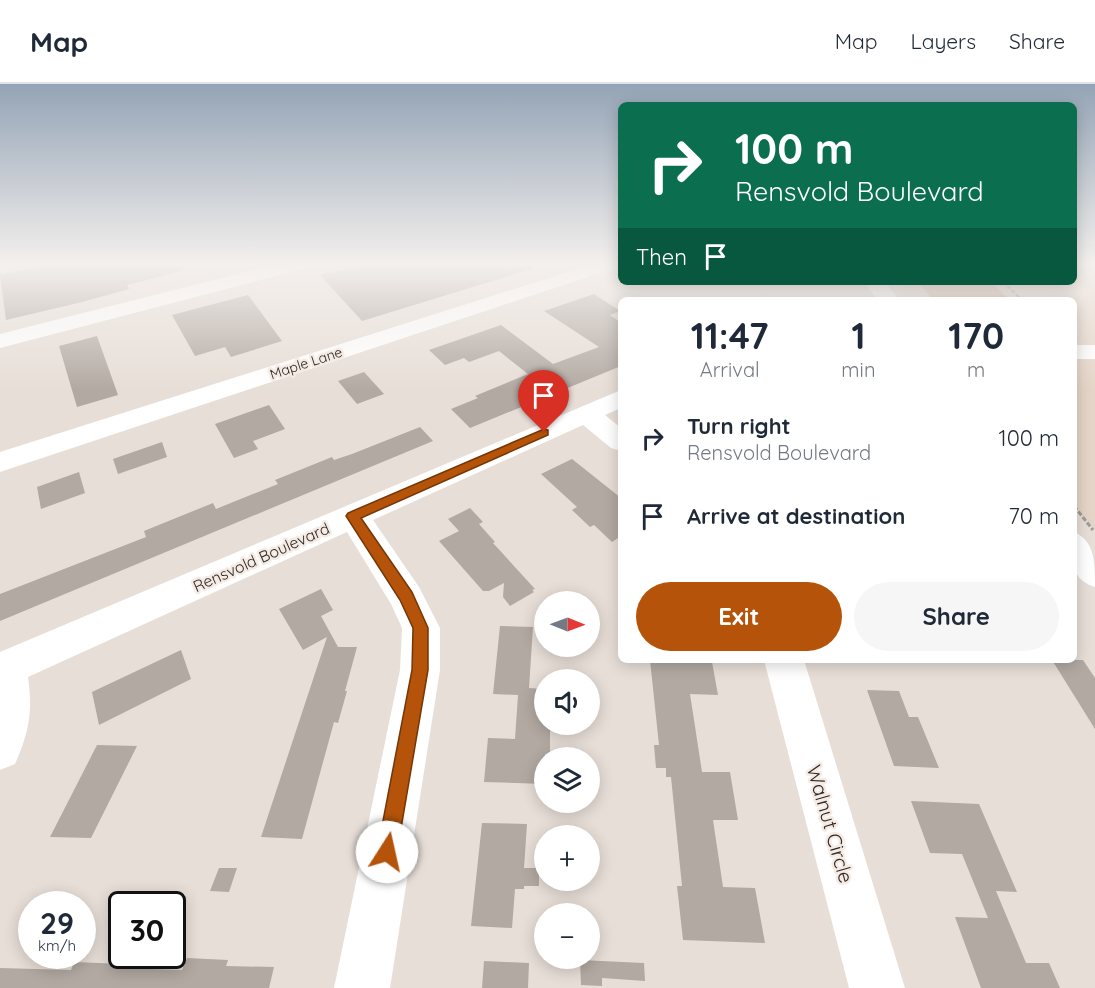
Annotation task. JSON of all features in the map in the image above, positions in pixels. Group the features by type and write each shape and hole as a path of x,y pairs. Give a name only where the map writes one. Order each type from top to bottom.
{"street":[{"path":"0,341 136,306"},
{"name":"Maple Lane","path":"0,462 482,306"},
{"path":"1077,352 1095,352"},
{"name":"Rensvold Boulevard","path":"4,670 618,400"},
{"path":"587,414 618,440"},
{"path":"353,516 406,597 421,628 420,670 362,988"},
{"path":"1077,549 1095,573"},
{"name":"Walnut Circle","path":"785,663 877,988"},
{"path":"0,750 8,733 12,708 4,670"}],"path":[{"path":"1077,510 1095,533"}],"shaded area":[{"path":"1077,306 1095,306 1095,530 1077,508"}],"building":[{"path":"4,306 64,306 6,320"},
{"path":"205,306 256,306 282,341 231,357 225,347 195,356 172,315"},
{"path":"348,306 410,306 362,321"},
{"path":"558,306 613,306 618,310 610,315 618,321 618,367 470,428 451,409 478,398 475,396 528,374 499,351 469,362 464,358 445,365 429,350 501,325 553,364 599,347 544,311"},
{"path":"97,336 118,395 77,407 59,346"},
{"path":"364,372 384,394 357,404 338,381"},
{"path":"269,405 285,429 253,441 258,449 234,458 215,424"},
{"path":"420,427 433,441 0,621 0,594 146,537 144,531 213,503 216,509 278,484 275,480 332,457 334,460 352,454"},
{"path":"162,442 167,457 118,474 113,459"},
{"path":"572,459 618,496 618,538 612,542 594,525 590,527 572,510 577,507 541,474"},
{"path":"79,472 85,493 41,509 37,487"},
{"path":"470,508 483,522 479,524 495,542 493,543 535,589 532,590 534,592 510,606 503,597 504,583 489,591 483,591 439,541 459,531 448,519"},
{"path":"321,589 333,610 321,616 338,647 357,647 345,691 347,691 338,723 334,722 302,839 261,837 327,637 303,650 279,609"},
{"path":"500,626 533,627 529,688 534,688 534,735 550,735 550,747 534,747 534,784 484,782 488,738 515,739 518,695 493,694"},
{"path":"181,650 191,679 99,725 92,692"},
{"path":"1077,660 1083,660 1095,678 1095,729 1054,663 1077,663"},
{"path":"650,663 712,663 718,695 690,694 702,772 730,772 738,820 713,820 723,887 755,888 765,943 683,940 677,886 682,886 671,777 666,777 666,768 656,768 654,745 659,745"},
{"path":"867,690 899,691 909,717 918,717 939,768 894,766"},
{"path":"97,745 137,746 91,838 50,837"},
{"path":"911,801 979,804 1017,892 996,891 1026,963 1049,963 1060,988 981,988 955,917 988,918 962,854 930,853"},
{"path":"482,823 527,824 524,868 534,868 534,886 515,889 512,928 471,926"},
{"path":"219,868 237,868 229,892 210,891"},
{"path":"187,958 228,960 226,966 274,967 269,988 0,988 0,968 96,969 96,963 108,963 108,969 182,970 186,969"},
{"path":"484,961 529,963 528,988 482,988"},
{"path":"600,961 644,963 645,981 602,978 602,986 581,985 580,969 600,969"}],"route":[{"path":"387,852 420,670 421,628 406,597 353,516 544,432"}]}
